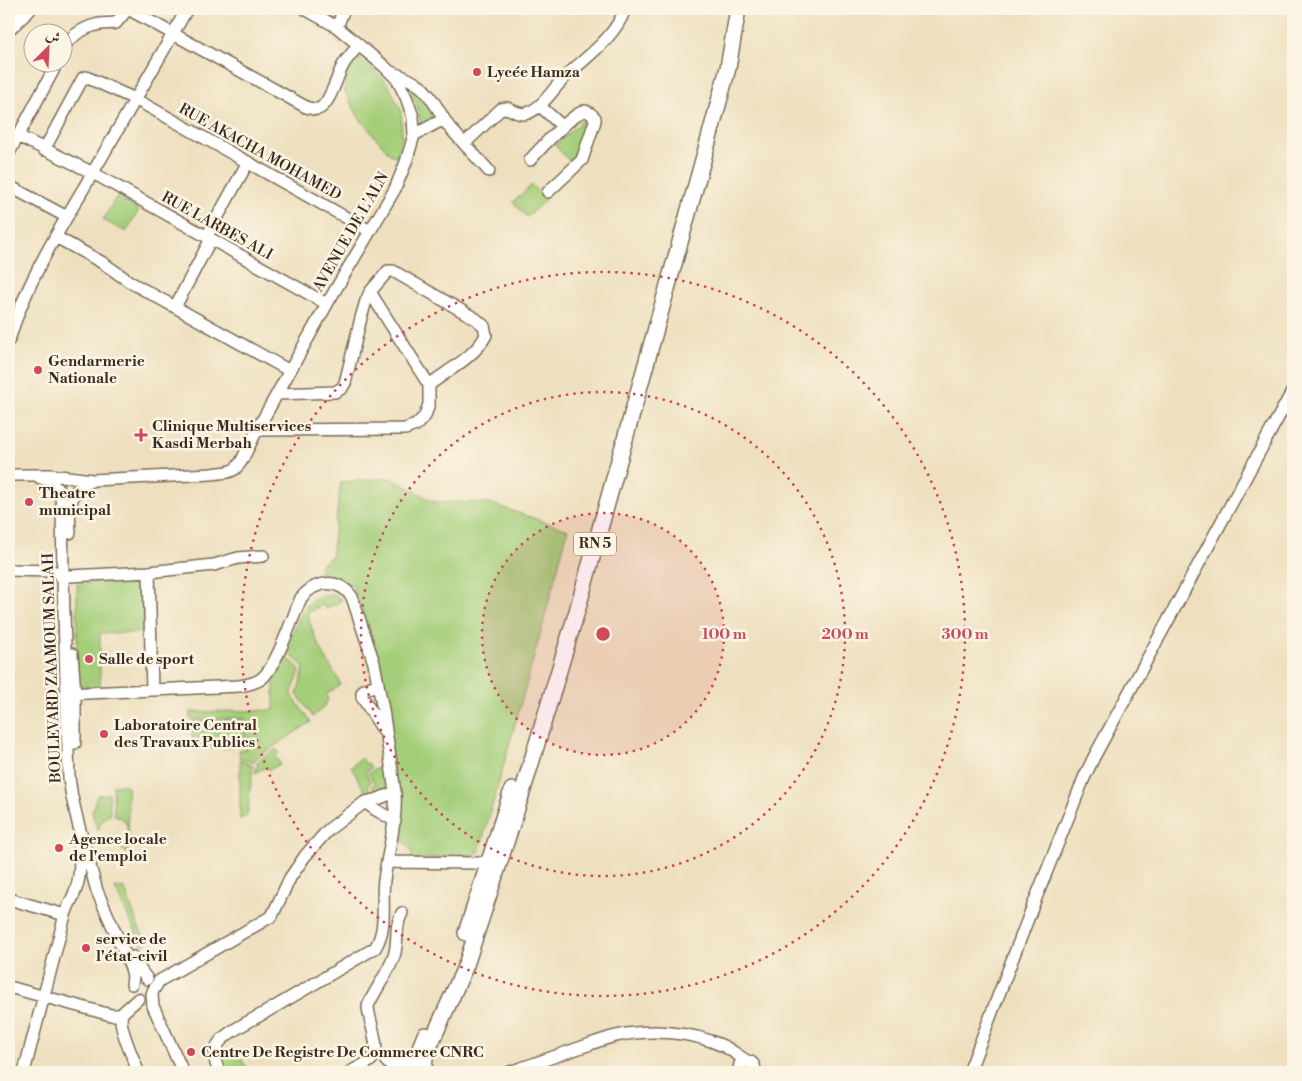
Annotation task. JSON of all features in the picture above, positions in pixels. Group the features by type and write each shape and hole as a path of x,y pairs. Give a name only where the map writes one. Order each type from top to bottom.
{"main road":[{"path":"9,14 15,9"},
{"path":"9,27 28,9"},
{"name":"RN 5","path":"403,1068 419,1050 456,962 485,864 512,791 558,642 699,139 724,40 729,9"},
{"name":"RN 5","path":"423,1072 426,1054 457,986 475,938 522,793 571,631 728,68 738,9"},
{"path":"403,1068 411,1063 418,1065 423,1072"}],"street":[{"path":"9,340 12,319 35,275 187,9"},
{"name":"AVENUE DE L'ALN","path":"94,480 220,474 235,468 241,462 327,304 395,189 414,135 412,117 406,97 397,80 389,71 337,27 305,9"},
{"path":"337,27 344,9"},
{"path":"464,143 501,109 507,108 520,114 527,114 540,106 564,78 604,41 621,19 625,9"},
{"path":"72,37 96,25 116,23 126,11 130,10 312,109 320,108 323,105 347,58 359,45"},
{"path":"389,71 406,76 420,85 431,97 449,127 489,171"},
{"path":"9,153 53,72"},
{"name":"RUE AKACHA MOHAMED","path":"44,150 83,78 86,77 135,99 370,231"},
{"path":"540,106 562,126"},
{"path":"530,160 562,126 583,111 588,112 595,118 582,160 548,192"},
{"path":"414,135 444,118"},
{"name":"RUE LARBES ALI","path":"18,136 92,174 327,304"},
{"path":"175,307 248,162"},
{"path":"9,186 67,217"},
{"path":"56,237 103,263 130,282 290,372"},
{"path":"277,394 335,392 342,388 345,383 366,301 370,292 388,271 393,271 476,319 484,326 486,335 475,352 429,385"},
{"path":"257,430 405,429 416,425 425,416 429,404 429,385 370,292"},
{"path":"969,1072 1034,903 1094,756 1293,390"},
{"path":"9,475 50,475 94,480"},
{"path":"34,475 48,480 65,496 71,496 85,484 94,480"},
{"path":"59,490 60,482 69,478 76,483 76,492"},
{"name":"BOULEVARD ZAAMOUM SALAH","path":"59,490 62,503 71,630 69,778 78,823 101,900 131,968 135,994 148,1012 175,1072"},
{"name":"BOULEVARD ZAAMOUM SALAH","path":"67,578 70,518 72,500 76,492"},
{"path":"9,570 52,571 67,578 214,565 238,558 263,556"},
{"path":"149,572 152,690"},
{"path":"70,694 239,686 255,682 268,671 302,598 312,588 330,584 342,586 352,597 374,663 395,792 395,821 384,881 382,928 379,942 375,948 223,1038 215,1050 214,1056 219,1072"},
{"path":"378,684 364,690 362,697 387,737"},
{"name":"BOULEVARD ZAAMOUM SALAH","path":"70,694 76,773 86,827 108,898 134,959 152,985 153,1006 183,1072"},
{"path":"135,994 146,999 152,985 272,916 290,878 305,856 328,830 365,802 395,792"},
{"path":"365,802 395,821"},
{"path":"24,1072 65,914 77,887 80,854 78,823"},
{"path":"388,862 485,864"},
{"path":"71,900 78,893 86,890 94,892 101,900"},
{"path":"9,899 65,914"},
{"path":"350,1072 370,1059 376,1049 368,1006 392,962 395,952 397,922 402,913"},
{"path":"138,1072 136,1062 121,1026 120,1018 121,1012 135,994 136,980 138,978 152,985"},
{"path":"9,987 121,1012 136,1005 148,1012"},
{"path":"510,1072 615,1036 654,1032 697,1037 720,1044 736,1054 740,1068 752,1063 754,1072"},
{"path":"370,1059 386,1061 403,1068"},
{"path":"370,1059 374,1072"}],"green space":[{"path":"358,57 388,84 401,110 402,137 397,157 390,154 359,118 344,90 350,65"},
{"path":"408,86 424,100 435,117 421,125 417,106"},
{"path":"585,119 587,125 577,153 569,161 555,145"},
{"path":"532,185 545,200 527,217 513,202"},
{"path":"116,197 139,210 126,232 103,220"},
{"path":"391,478 435,502 489,503 568,530 480,849 475,855 413,860 410,849 397,835 388,715 382,676 369,630 352,585 337,580 319,579 320,565 331,557 341,482"},
{"name":"Salle de sport","path":"141,579 143,582 143,633 100,633 100,688 77,686 77,584"},
{"path":"331,594 342,600 326,609 323,605 308,612 312,630 340,685 326,695 328,700 313,717 297,694 304,669 296,660 285,653 298,620 307,605 320,595"},
{"path":"282,657 292,662 300,671 292,696 311,722 256,758 254,763 240,758 239,750 246,749 245,718 190,719 190,712 274,710 274,676 276,667"},
{"path":"243,720 244,747 193,749 192,721"},
{"path":"276,749 279,753 275,756 280,764 269,770 266,767 255,773 258,761"},
{"path":"362,758 365,764 368,763 371,768 365,772 371,783 367,785 373,796 368,796 351,767"},
{"path":"240,760 253,766 247,816 240,819"},
{"path":"384,765 386,786 377,795 371,786 375,784 368,773"},
{"path":"113,785 127,785 129,856 118,847 117,842 125,835 127,827 123,820 114,815"},
{"path":"109,794 110,815 102,820 97,830 92,812 97,795"},
{"path":"115,888 125,889 138,926 147,943 142,946"},
{"path":"236,1049 249,1072 226,1072 218,1058"}],"place":[{"name":"Lycée Hamza","path":"477,72"},
{"name":"Gendarmerie Nationale","path":"38,370"},
{"name":"Clinique Multiservices Kasdi Merbah","path":"141,435"},
{"name":"Theatre municipal","path":"29,502"},
{"name":"Salle de sport","path":"89,659"},
{"name":"Laboratoire Central des Travaux Publics","path":"104,734"},
{"name":"Agence locale de l'emploi","path":"59,848"},
{"name":"service de l'état-civil","path":"86,948"},
{"name":"Centre De Registre De Commerce CNRC","path":"191,1052"}]}
